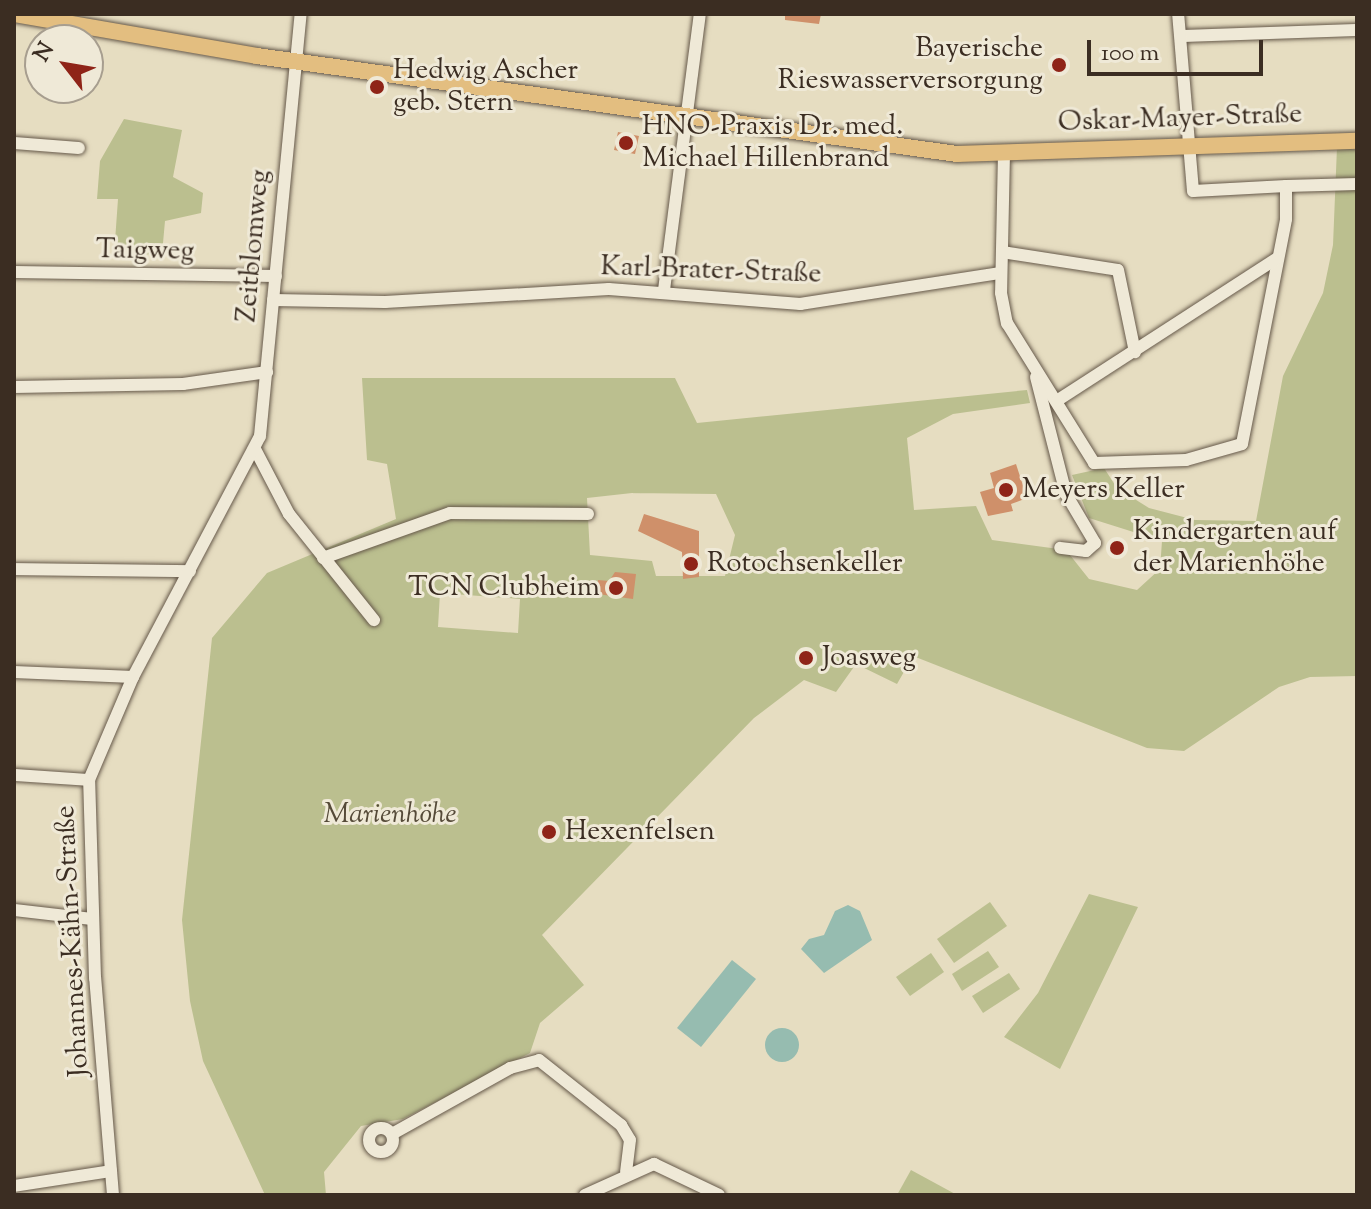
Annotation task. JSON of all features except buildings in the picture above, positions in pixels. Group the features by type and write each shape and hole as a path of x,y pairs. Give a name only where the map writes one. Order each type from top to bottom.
{"main road":[{"name":"Oskar-Mayer-Straße","path":"14,14 294,60 684,118 957,154 1186,142 1357,141"}],"street":[{"name":"Zeitblomweg","path":"260,436 294,60 301,14"},
{"path":"664,290 684,118 700,14"},
{"path":"1178,14 1182,36 1186,142 1193,191 1357,184"},
{"path":"1182,36 1357,30"},
{"path":"14,143 79,148"},
{"path":"1004,153 1001,273 1007,323 1034,370 1058,400 1094,463 1186,460 1242,444 1276,259 1286,186"},
{"path":"1002,252 1118,270 1135,352"},
{"path":"1058,400 1276,259"},
{"name":"Taigweg","path":"14,272 276,276"},
{"name":"Karl-Brater-Straße","path":"273,300 664,290 800,304 1001,273"},
{"path":"1034,370 1066,494 1095,543 1086,551 1060,548"},
{"path":"14,387 183,384 267,372"},
{"name":"Johannes-Kähn-Straße","path":"113,1195 92,919 89,780 133,677 260,436"},
{"path":"255,449 289,514 374,620"},
{"path":"323,558 450,513 588,514"},
{"path":"14,569 190,571"},
{"path":"14,672 133,677"},
{"path":"14,775 89,780"},
{"path":"14,910 92,919"},
{"path":"392,1134 510,1068 539,1060 621,1125 630,1140 626,1172"},
{"path":"585,1195 626,1172 654,1164 719,1195"},
{"path":"14,1186 111,1171"}],"green space":[{"path":"124,119 182,130 173,177 203,193 201,213 165,221 162,254 114,255 118,199 97,199 100,161"},
{"name":"Marienhöhe","path":"1337,147 1357,150 1357,676 1310,677 1279,687 1184,751 1147,748 913,656 897,684 856,664 836,692 804,680 754,718 542,935 584,985 540,1023 530,1053 403,1119 361,1126 324,1172 326,1195 265,1195 203,1061 190,1001 182,920 212,638 267,573 396,519 387,464 367,460 362,378 675,378 697,423 1027,390 1030,403 953,414 907,438 914,510 976,506 992,540 1066,550 1089,579 1137,590 1160,569 1162,541 1089,518 1072,475 1104,468 1117,488 1149,508 1195,520 1256,521 1283,376 1323,293 1333,245","holes":["632,493 716,494 735,535 725,576 656,576 652,561 590,555 587,498","440,593 520,599 518,633 438,627"]},
{"path":"1089,894 1138,907 1060,1069 1004,1037 1038,993"},
{"path":"990,902 1007,926 954,963 937,939"},
{"path":"988,951 999,967 962,991 952,974"},
{"path":"931,953 944,972 910,996 896,977"},
{"path":"1009,973 1020,989 983,1013 972,996"},
{"path":"911,1170 957,1195 897,1195"}],"water":[{"path":"848,905 860,911 872,940 824,973 801,949 809,939 824,935 835,911"},
{"path":"732,960 756,979 701,1047 677,1028"},
{"path":"782,1028 794,1033 799,1045 794,1057 782,1062 770,1057 765,1045 770,1033"}],"place":[{"name":"Bayerische Rieswasserversorgung","path":"1059,65"},
{"name":"Hedwig Ascher geb. Stern","path":"377,87"},
{"name":"HNO-Praxis Dr. med. Michael Hillenbrand","path":"626,143"},
{"name":"Meyers Keller","path":"1006,490"},
{"name":"Kindergarten auf der Marienhöhe","path":"1117,548"},
{"name":"Rotochsenkeller","path":"691,564"},
{"name":"TCN Clubheim","path":"616,588"},
{"name":"Joasweg","path":"806,658"},
{"name":"Hexenfelsen","path":"549,832"}]}
